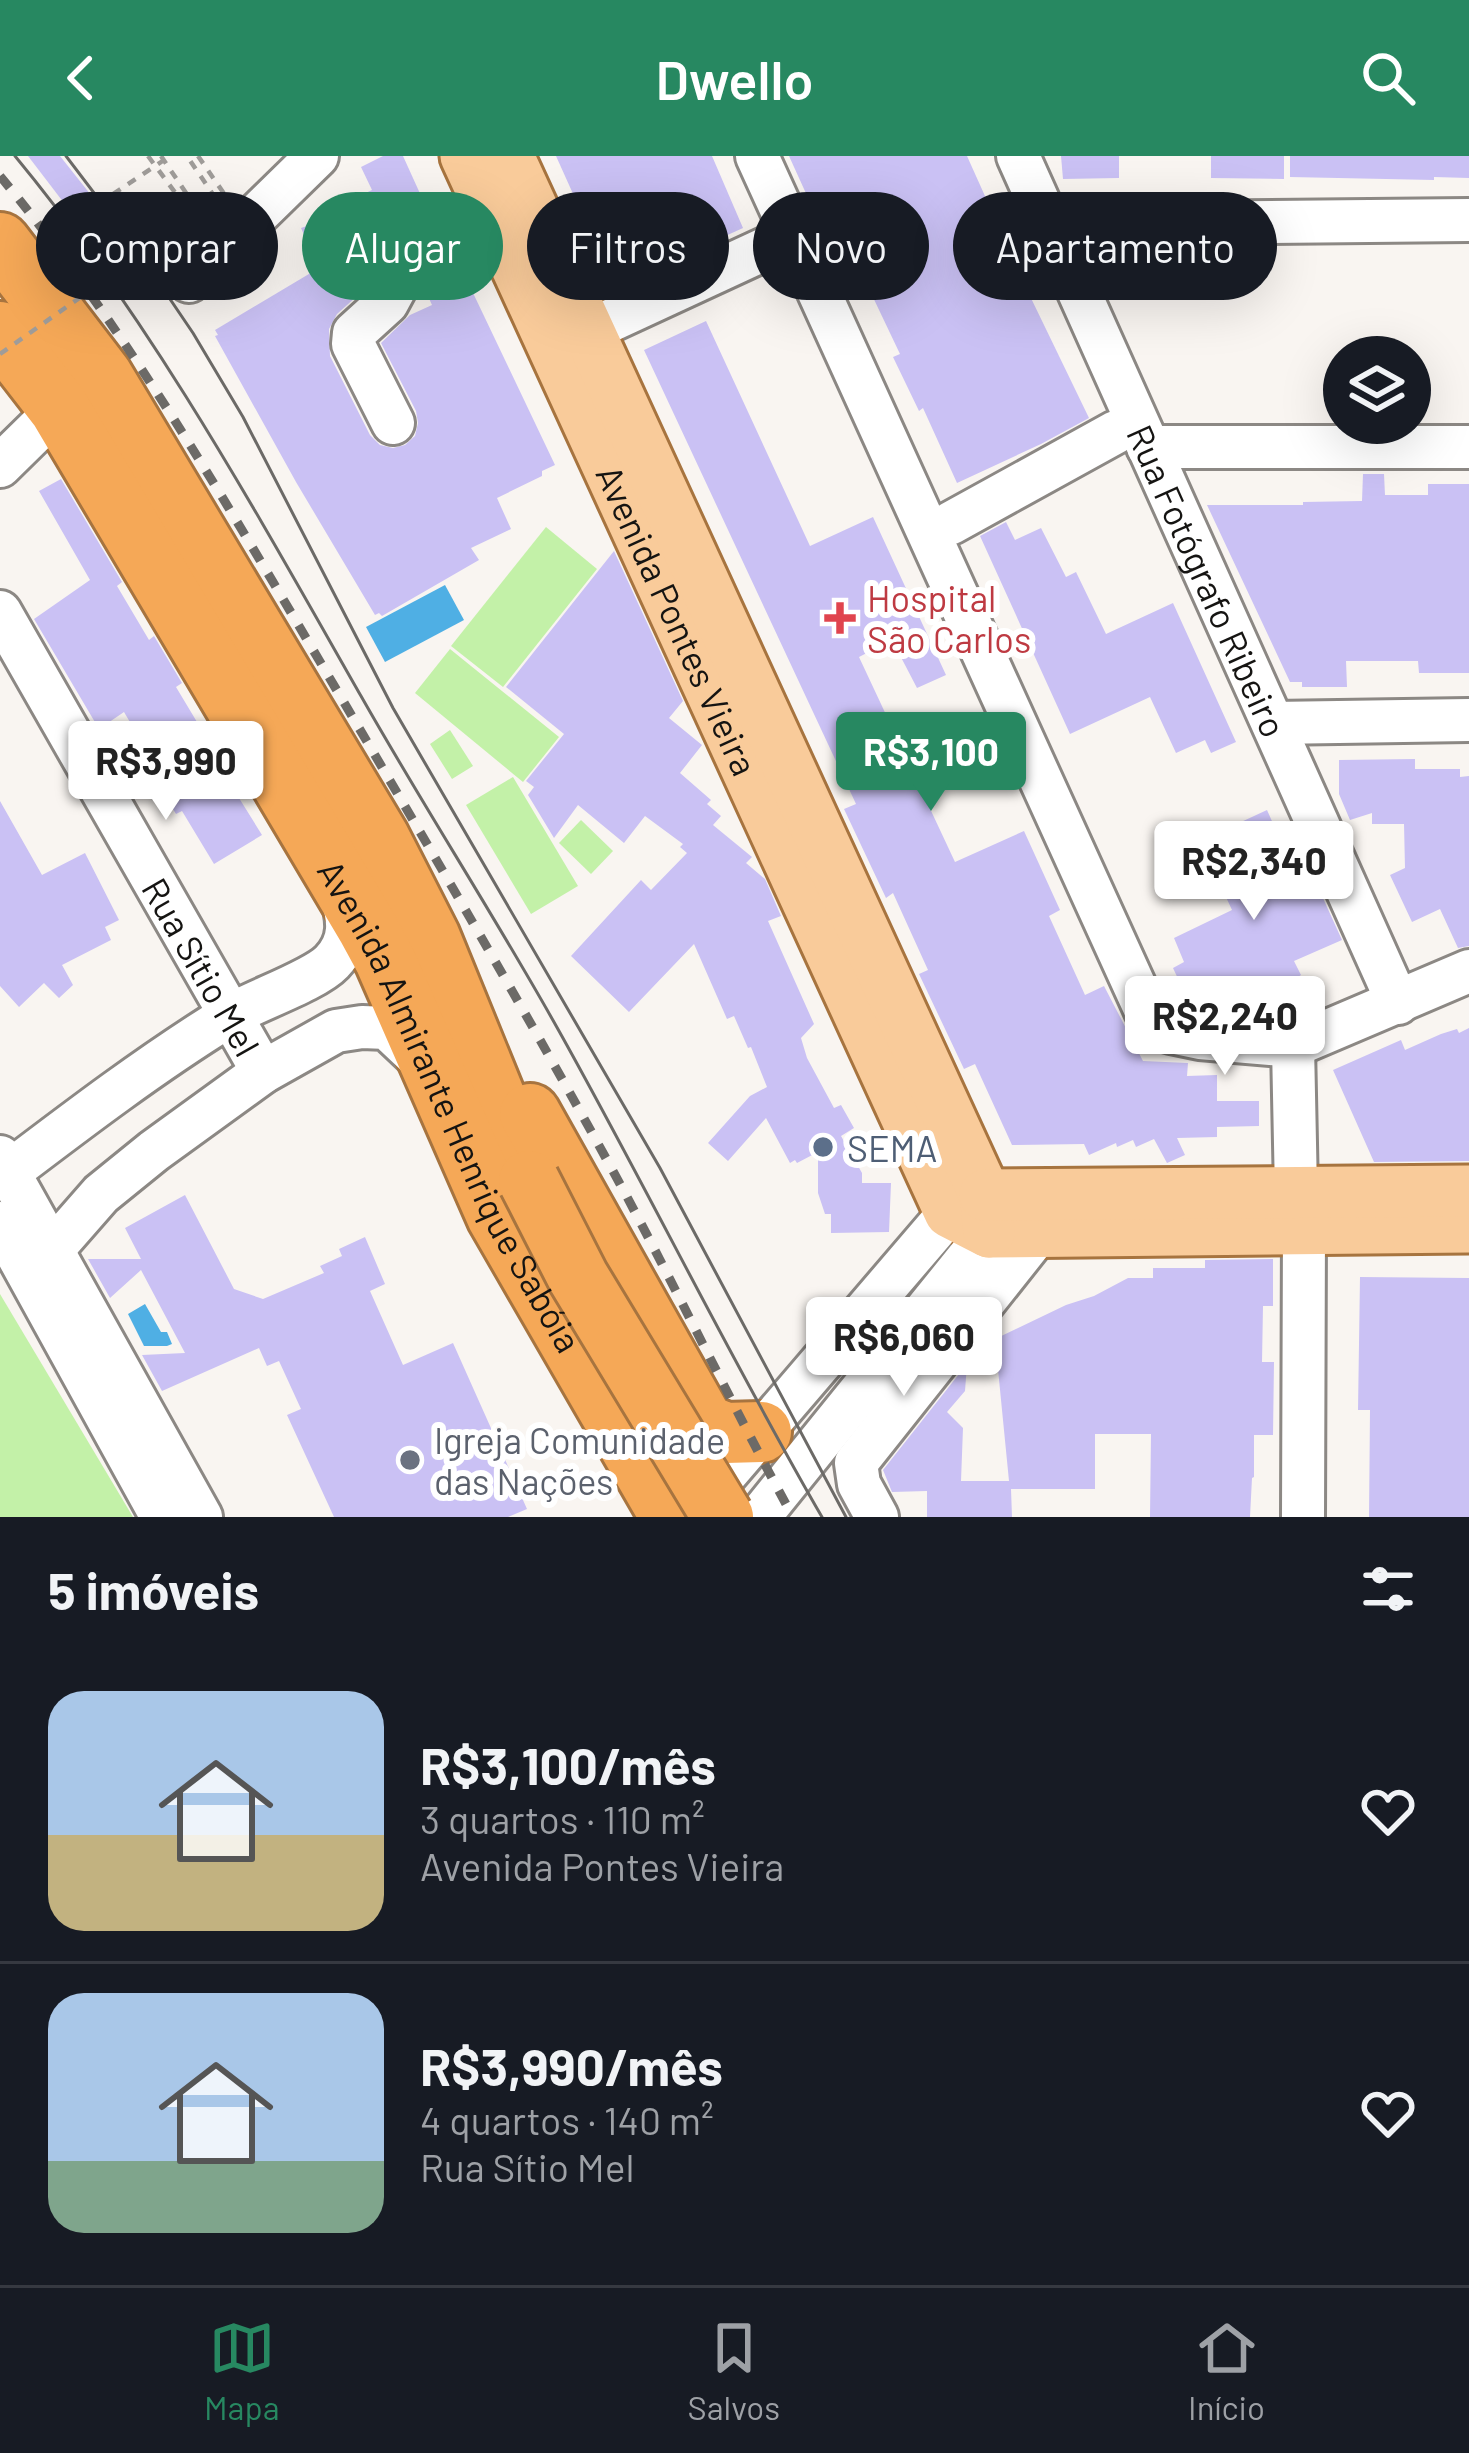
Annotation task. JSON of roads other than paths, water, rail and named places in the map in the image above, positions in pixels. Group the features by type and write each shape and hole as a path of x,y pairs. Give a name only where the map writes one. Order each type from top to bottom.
{"highway":[{"name":"Avenida Almirante Henrique Sabóia","path":"0,243 102,376 379,838 430,938 513,1198 578,1277 723,1517"},
{"name":"Avenida Almirante Henrique Sabóia","path":"0,332 59,408 385,960 433,1071 513,1198 671,1517"},
{"path":"430,938 704,1424 725,1433 761,1432"}],"main road":[{"name":"Avenida Pontes Vieira","path":"466,156 483,192"},
{"name":"Avenida Pontes Vieira","path":"508,156 975,1213"},
{"name":"Avenida Pontes Vieira","path":"503,235 975,1213"},
{"path":"975,1213 1040,1232 1469,1192"},
{"path":"975,1213 1300,1210 1469,1227"}],"street":[{"path":"278,193 316,156"},
{"path":"758,156 774,192"},
{"name":"Rua Fotógrafo Ribeiro","path":"1018,156 1035,192"},
{"path":"1277,222 1469,220"},
{"path":"587,331 753,254"},
{"path":"390,300 354,333 353,344 393,423"},
{"path":"822,300 1146,1011 1171,1032 1293,1046 1469,971"},
{"name":"Rua Fotógrafo Ribeiro","path":"1079,300 1132,439 1273,723 1398,1003"},
{"path":"0,466 59,408"},
{"path":"952,523 1132,439 1469,447"},
{"name":"Rua Sítio Mel","path":"0,612 263,1072"},
{"path":"1273,723 1469,720"},
{"path":"201,1517 52,1250 3,1176 230,1015 329,966 349,932 331,865"},
{"path":"52,1250 101,1194 154,1150 263,1072 336,1031 387,1028 433,1071"},
{"path":"1293,1046 1303,1517"},
{"path":"690,1517 761,1432 975,1213"},
{"path":"759,1517 975,1213"},
{"path":"0,1222 162,1517"},
{"path":"877,1517 859,1484 856,1462 1040,1232"}],"water":[{"path":"445,585 464,620 385,662 366,627"},
{"path":"145,1304 172,1344 144,1346 128,1314"}],"tram line":[{"path":"15,156 112,284 241,487 559,1031 822,1517"},
{"path":"66,156 132,243 243,417 393,708 660,1168 846,1517"}],"railway":[{"path":"0,176 130,351 282,598 589,1127 793,1517"}],"place":[{"name":"Hospital São Carlos","path":"840,618"},
{"name":"SEMA","path":"823,1147"},
{"name":"Igreja Comunidade das Nações","path":"410,1460"}]}
